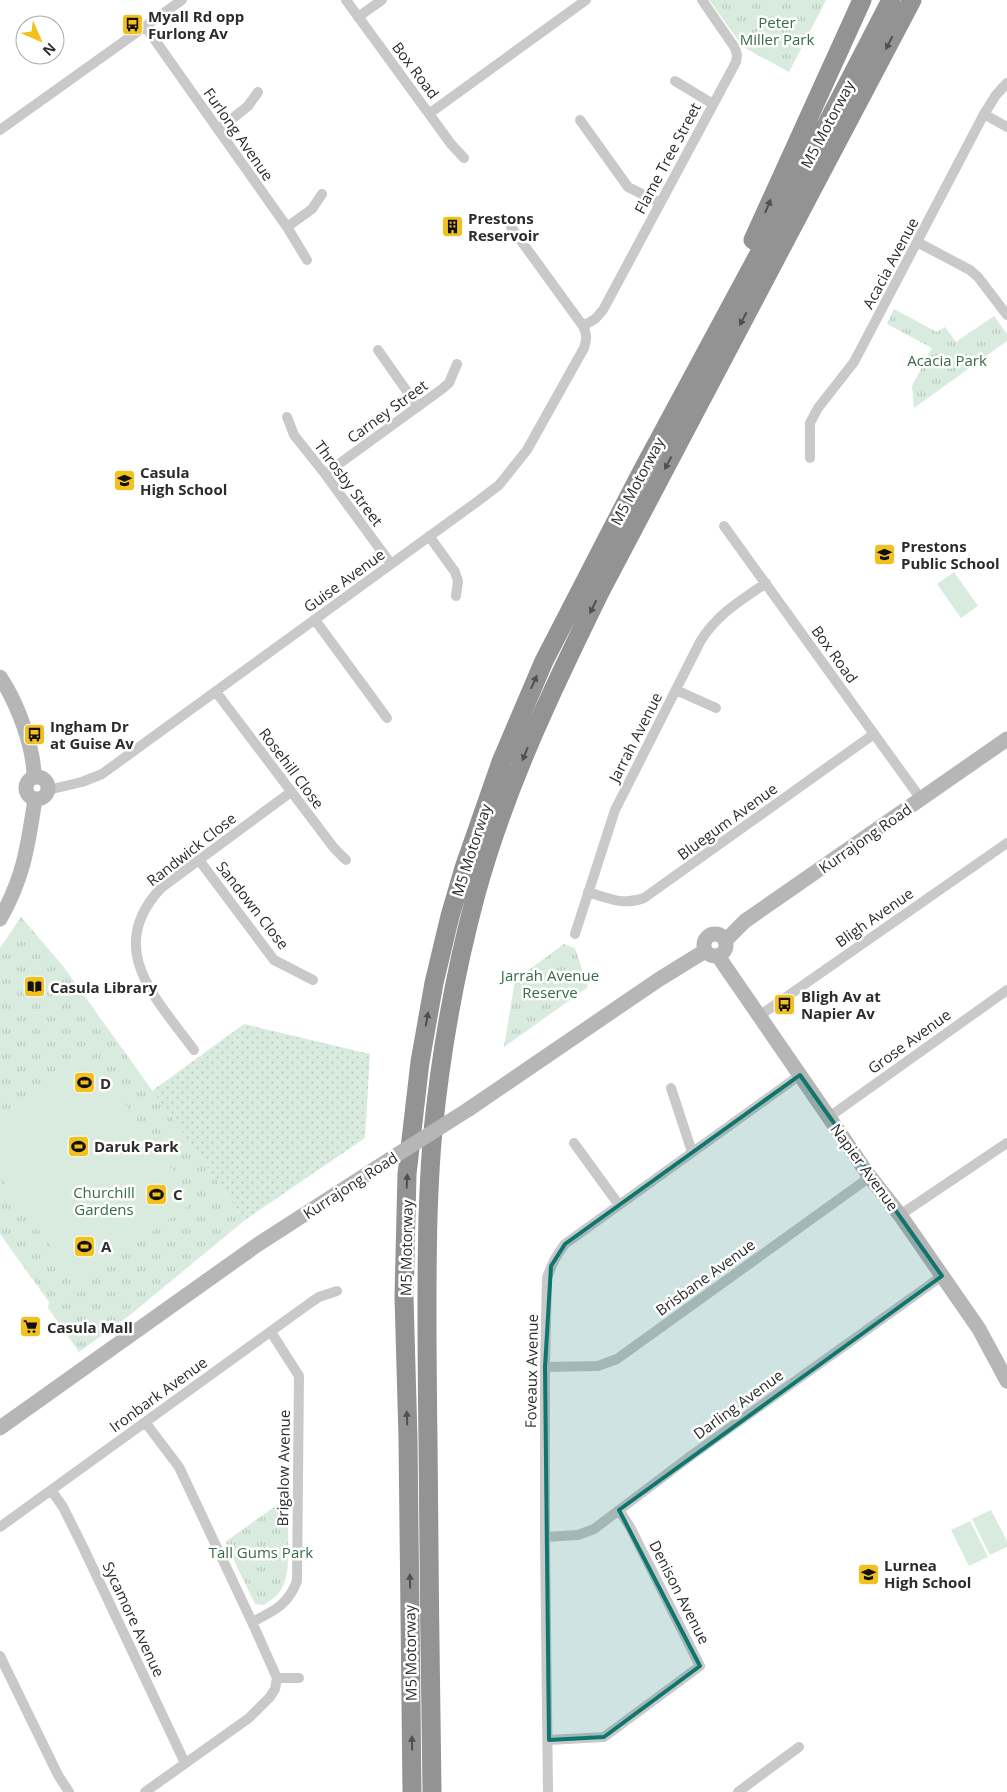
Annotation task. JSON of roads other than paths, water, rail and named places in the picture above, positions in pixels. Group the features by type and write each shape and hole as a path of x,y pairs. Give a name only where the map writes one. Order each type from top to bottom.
{"highway":[{"path":"642,471 763,219 860,0"},
{"name":"M5 Motorway","path":"412,1792 405,1243 407,1174 414,1105 426,1027 450,916 467,858 500,762 544,661 642,471 775,224 891,0"},
{"name":"M5 Motorway","path":"432,1792 426,1282 430,1171 444,1046 452,1000 476,895 518,770 541,714 569,655 614,565 912,0"}],"main road":[{"path":"0,677 14,702 24,731 34,777"},
{"name":"Kurrajong Road","path":"0,1428 257,1246 468,1109 658,980 711,954 704,944 708,936 718,934 725,941 745,921 1007,739"},
{"path":"34,777 40,777 45,781 48,790 43,797 35,799 29,796 26,790 28,781 34,777"},
{"path":"0,919 24,865 35,799"},
{"name":"Napier Avenue","path":"711,954 759,1016 870,1177 900,1215 984,1336 1007,1381"}],"street":[{"path":"0,130 182,0"},
{"name":"Box Road","path":"346,0 464,158"},
{"path":"358,17 382,0"},
{"path":"430,114 586,0"},
{"name":"Flame Tree Street","path":"583,326 595,319 603,310 736,62 735,48 702,0"},
{"name":"Furlong Avenue","path":"145,26 287,227 307,260"},
{"path":"675,81 713,104"},
{"name":"Acacia Avenue","path":"810,458 810,423 818,408 854,362 984,114 996,95 1007,83"},
{"path":"218,130 248,106 258,92"},
{"path":"984,114 1007,127"},
{"path":"580,120 628,187 660,203"},
{"path":"287,227 312,209 322,194"},
{"path":"511,227 583,326"},
{"path":"918,242 978,276 1007,315"},
{"name":"Guise Avenue","path":"48,790 82,782 102,774 499,485 522,457 584,348 586,332 583,326"},
{"path":"378,350 418,407"},
{"name":"Carney Street","path":"325,474 449,383 457,364"},
{"name":"Throsby Street","path":"287,417 294,435 391,564"},
{"name":"Box Road","path":"724,526 921,799"},
{"path":"429,536 456,572 458,581 456,596"},
{"name":"Jarrah Avenue","path":"575,934 614,810 700,642 713,624 728,610 766,583"},
{"path":"315,620 386,718"},
{"path":"676,690 716,708"},
{"name":"Rosehill Close","path":"216,692 334,848 346,860"},
{"name":"Bluegum Avenue","path":"588,892 624,902 634,902 644,898 874,734"},
{"name":"Randwick Close","path":"194,1050 146,983 140,970 136,957 137,930 145,906 161,888 291,792"},
{"name":"Bligh Avenue","path":"759,1016 1007,842"},
{"name":"Sandown Close","path":"199,860 274,960 313,980"},
{"name":"Grose Avenue","path":"829,1117 1007,990"},
{"name":"Foveaux Avenue","path":"548,1792 549,1740 545,1537 547,1278 556,1255 565,1244 800,1075"},
{"path":"671,1088 692,1152"},
{"path":"574,1143 619,1205"},
{"path":"900,1215 1007,1143"},
{"name":"Brisbane Avenue","path":"545,1367 598,1366 617,1359 870,1177"},
{"name":"Darling Avenue","path":"545,1537 586,1533 942,1276"},
{"name":"Ironbark Avenue","path":"0,1527 319,1297 337,1291"},
{"name":"Brigalow Avenue","path":"252,1622 274,1611 284,1603 297,1581 299,1376 271,1332"},
{"path":"145,1422 179,1467 277,1678 275,1689 249,1718 145,1792"},
{"name":"Sycamore Avenue","path":"51,1490 63,1507 83,1547 185,1763"},
{"name":"Denison Avenue","path":"549,1740 604,1737 700,1666 630,1527 619,1510"},
{"path":"0,1656 58,1775 69,1792"},
{"path":"277,1678 299,1678"},
{"path":"740,1791 800,1747"}],"place":[{"name":"Myall Rd opp Furlong Av","path":"132,25"},
{"name":"Prestons Reservoir","path":"452,227"},
{"name":"Casula High School","path":"124,481"},
{"name":"Prestons Public School","path":"885,555"},
{"name":"Ingham Dr at Guise Av","path":"34,735"},
{"name":"Casula Library","path":"34,987"},
{"name":"Bligh Av at Napier Av","path":"785,1005"},
{"name":"D","path":"84,1083"},
{"name":"Daruk Park","path":"78,1146"},
{"name":"C","path":"157,1194"},
{"name":"A","path":"85,1246"},
{"name":"Casula Mall","path":"31,1327"},
{"name":"Lurnea High School","path":"868,1574"}],"park label":[{"name":"Peter Miller Park","path":"777,30"},
{"name":"Acacia Park","path":"947,360"},
{"name":"Jarrah Avenue Reserve","path":"550,984"},
{"name":"Churchill Gardens","path":"104,1200"},
{"name":"Tall Gums Park","path":"261,1552"}]}
